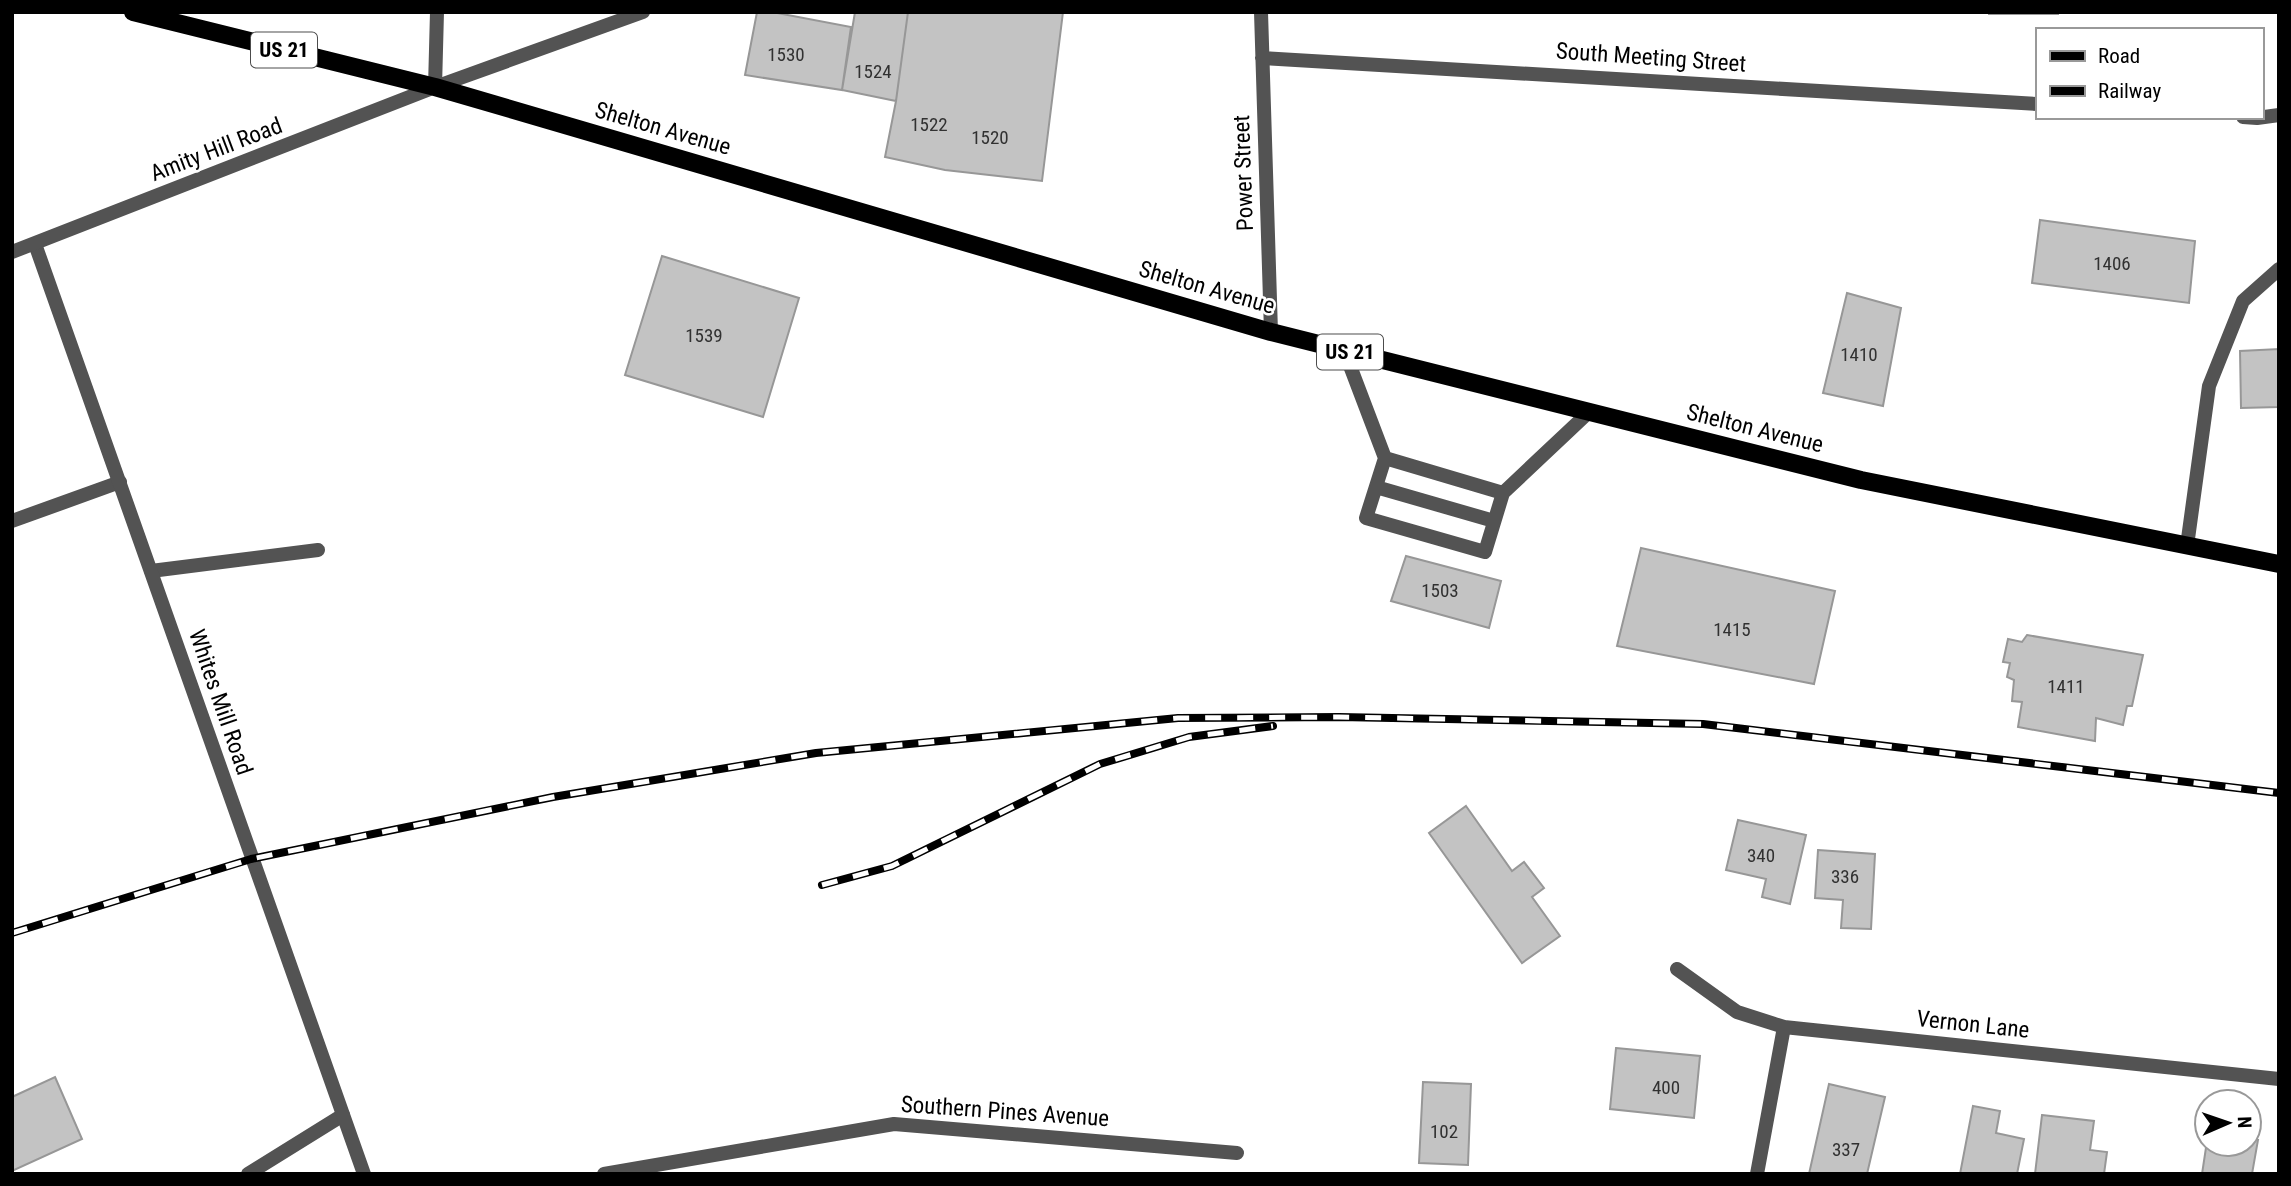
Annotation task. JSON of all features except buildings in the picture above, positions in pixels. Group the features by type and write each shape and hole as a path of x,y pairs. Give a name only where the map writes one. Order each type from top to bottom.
{"main road":[{"name":"Shelton Avenue","path":"132,12 435,87 1271,332 1861,480 2279,564"}],"street":[{"path":"435,87 437,12"},
{"name":"Amity Hill Road","path":"12,251 435,87 643,12"},
{"name":"Power Street","path":"1261,12 1271,332"},
{"name":"South Meeting Street","path":"1262,58 2036,104"},
{"name":"Whites Mill Road","path":"35,244 364,1174"},
{"path":"2188,546 2209,386 2243,301 2279,269"},
{"path":"1344,350 1385,458 1366,519 1485,551 1503,493 1590,412"},
{"path":"1385,458 1503,493"},
{"path":"12,521 120,482"},
{"path":"1376,487 1494,521"},
{"path":"151,571 318,550"},
{"name":"Vernon Lane","path":"1677,969 1737,1012 1784,1027 2279,1079"},
{"path":"1757,1174 1784,1027"},
{"path":"248,1174 343,1115"},
{"name":"Southern Pines Avenue","path":"604,1174 894,1124 1237,1153"}],"railway":[{"path":"12,933 251,859 553,797 816,753 1178,718 1339,717 1703,724 2279,793"},
{"path":"822,885 892,866 1100,764 1189,737 1273,726"}]}
